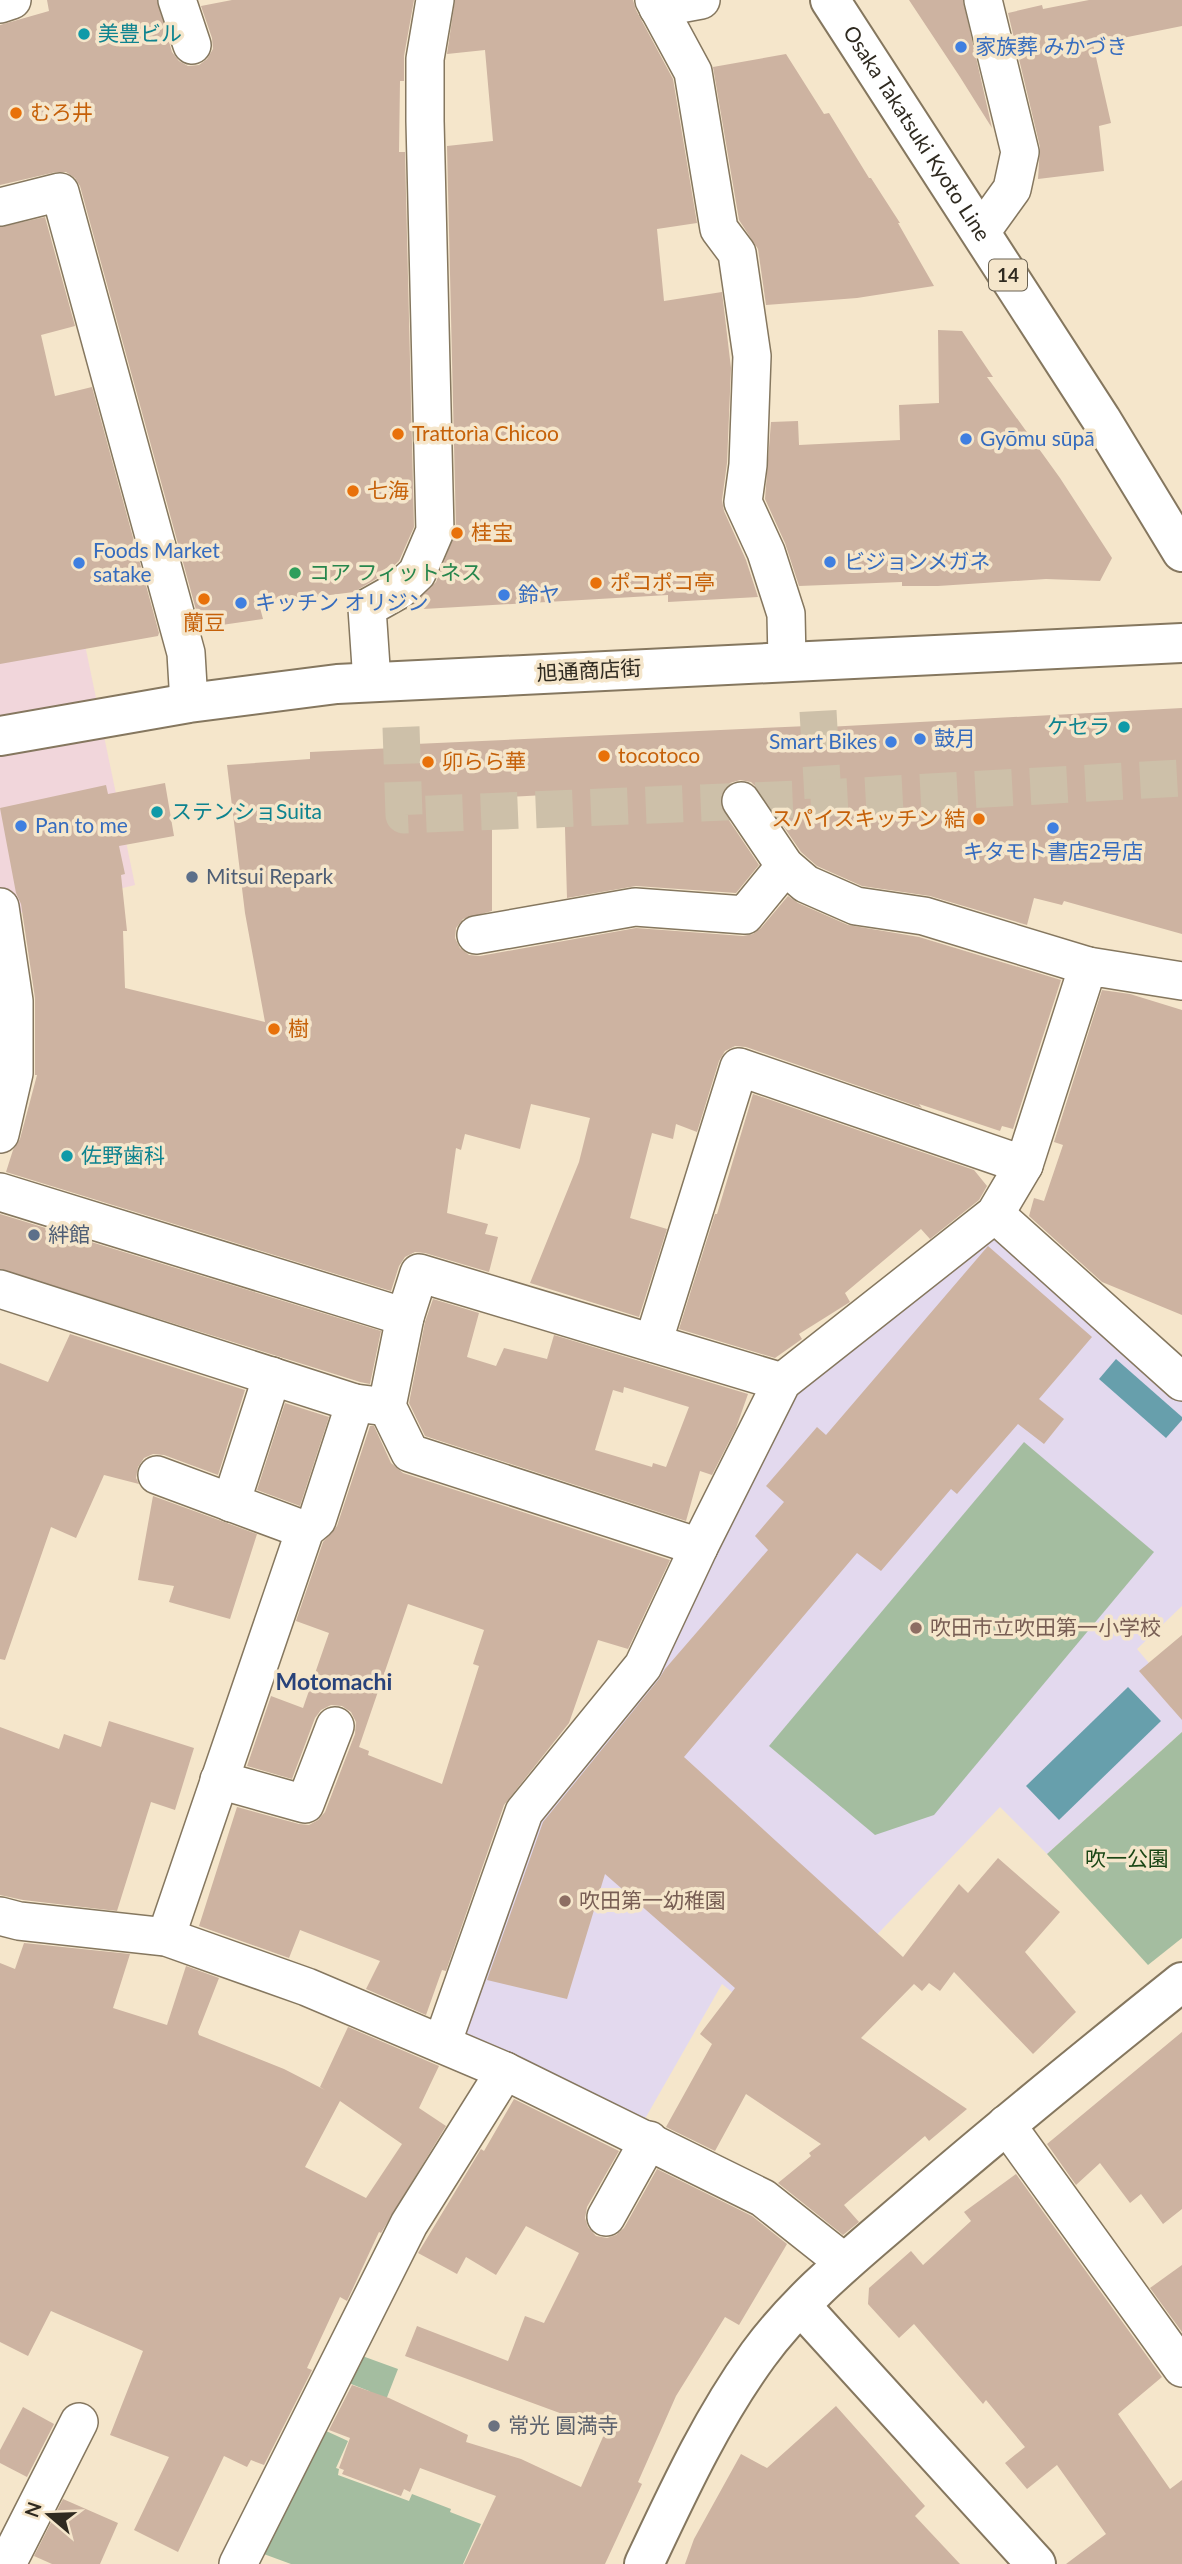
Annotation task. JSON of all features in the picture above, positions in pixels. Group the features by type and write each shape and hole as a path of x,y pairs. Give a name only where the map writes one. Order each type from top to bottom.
{"street":[{"path":"0,4 12,0"},
{"path":"177,0 192,45"},
{"path":"372,682 368,608 399,590 416,573 435,531 425,59 435,0"},
{"path":"701,0 656,4 693,72 719,229 737,253 752,356 750,429 743,502 766,552 786,614 787,661"},
{"name":"Osaka Takatsuki Kyoto Line","path":"830,0 981,232 1182,552"},
{"path":"981,232 1012,189 1020,152 983,0"},
{"path":"0,207 60,192 186,653 189,703"},
{"name":"旭通商店街","path":"0,736 189,703 337,684 1182,643"},
{"path":"741,801 785,866 806,884 856,906 924,916 1088,966 1182,981"},
{"path":"476,935 635,907 745,915 785,866"},
{"path":"0,907 14,1001 14,1073 0,1134"},
{"path":"442,2044 524,1812 643,1666 782,1382 995,1214 1024,1165 1088,966"},
{"path":"653,1343 739,1068 1024,1165"},
{"path":"0,1192 405,1317"},
{"path":"995,1214 1182,1382"},
{"path":"166,1937 305,1530 317,1520 371,1405 419,1273 782,1382"},
{"path":"0,1289 371,1405 410,1453 699,1547"},
{"path":"231,1503 272,1376"},
{"path":"157,1475 305,1530"},
{"path":"219,1780 305,1804 335,1726"},
{"path":"0,1916 19,1921 166,1937 307,1987 505,2071 763,2198 845,2263"},
{"path":"644,2564 696,2453 758,2355 801,2306 845,2263 1006,2124 1182,1982"},
{"path":"238,2564 409,2224 505,2071"},
{"path":"1006,2124 1182,2368"},
{"path":"606,2217 649,2140"},
{"path":"801,2306 1036,2564"},
{"path":"7,2564 79,2423"}],"shaded area":[{"path":"0,237 135,885 0,918"},
{"name":"吹田市立吹田第一小学校","path":"992,1226 1182,1396 1182,1606 1137,1649 1182,1702 1182,1732 1047,1854 1000,1807 782,2033 722,1984 642,2124 471,2046 461,2023 531,1818 779,1404"}],"green space":[{"path":"1024,1442 1154,1552 934,1815 875,1835 769,1746"},
{"name":"吹一公園","path":"1182,1732 1182,1938 1148,1965 1047,1854"},
{"path":"354,2353 398,2369 384,2405 369,2391 341,2380"},
{"path":"324,2430 348,2441 336,2468 339,2469 338,2475 409,2501 412,2494 481,2524 463,2564 291,2564 261,2553"}],"water":[{"path":"1116,1359 1182,1417 1166,1438 1099,1379"},
{"path":"1128,1687 1161,1721 1059,1820 1026,1786"}],"building":[{"path":"47,0 157,0 172,52 179,61 188,66 199,65 213,49 201,6 232,0 414,0 404,56 404,81 400,81 399,152 405,152 414,527 399,561 386,573 354,592 259,604 263,619 201,628 80,186 75,178 66,172 0,185 0,25 49,11"},
{"path":"455,0 633,0 673,79 697,223 657,229 664,301 722,292 731,368 727,463 722,500 758,597 668,602 668,595 406,610 436,582 456,530 447,146 493,141 485,50 447,54"},
{"name":"家族葬 みかづき","path":"909,0 963,0 992,128 960,77"},
{"path":"1089,0 1182,0 1182,26 1093,44 1111,123 1099,126 1104,171 1038,179 1040,147 1008,13 1042,5 1043,9"},
{"path":"786,54 824,114 829,113 900,223 934,286 857,298 766,305 758,249 739,220 713,67"},
{"name":"Foods Market satake","path":"45,217 75,326 41,335 55,396 92,387 159,633 158,636 0,664 0,227"},
{"path":"938,330 962,331 993,377 987,377 1060,478 1112,558 1100,581 1046,579 938,586 902,586 902,582 799,586 785,543 765,499 771,422 798,421 799,445 900,440 899,405 939,403"},
{"path":"1182,708 1182,934 1064,901 1062,905 1034,898 1027,925 930,896 862,886 817,866 801,852 758,789 751,782 740,780 730,783 722,791 720,803 759,865 736,893 636,886 567,898 564,794 492,798 492,911 463,919 456,928 455,938 460,948 469,955 480,956 636,928 743,936 753,934 761,928 788,896 848,925 919,937 1061,980 1013,1129 1002,1126 1000,1131 919,1104 922,1108 746,1047 735,1046 725,1051 719,1061 697,1132 676,1124 673,1139 652,1133 630,1218 667,1229 639,1317 530,1283 579,1162 590,1118 531,1104 520,1149 465,1134 461,1150 456,1148 447,1213 488,1224 485,1234 498,1237 489,1272 415,1252 405,1257 399,1266 391,1291 6,1172 13,1150 20,1139 37,1075 35,998 21,904 16,893 0,808 106,785 108,794 165,783 174,836 119,846 125,874 121,875 127,931 123,931 125,988 265,1022 245,913 227,765 310,759 310,752 415,747 415,744 808,728"},
{"path":"1102,990 1130,994 1182,1010 1182,1315 1102,1282 1029,1216 1034,1198 1044,1201 1063,1145 1054,1142"},
{"path":"753,1094 974,1170 987,1186 979,1200 930,1239 921,1229 845,1293 850,1302 799,1334 802,1339 775,1358 679,1329"},
{"path":"0,1214 381,1331 370,1384 0,1269"},
{"path":"988,1246 1092,1337 1039,1399 1064,1419 1044,1444 1018,1424 957,1494 951,1489 881,1571 857,1553 684,1757 903,1957 959,1884 968,1893 998,1858 1060,1912 1025,1952 1076,2012 1033,2054 954,1972 940,1991 929,1983 922,1991 914,1984 861,2038 967,2109 929,2141 925,2136 844,2205 859,2222 843,2235 778,2183 811,2156 809,2153 821,2144 746,2094 715,2151 666,2127 712,2044 700,2034 735,1988 605,1874 567,1999 487,1980 543,1822 665,1669 768,1550 755,1536 784,1502 766,1486 817,1427 826,1435"},
{"path":"433,1299 479,1313 467,1357 496,1366 504,1348 547,1359 554,1335 748,1394 736,1428 712,1475 700,1471 686,1521 425,1436 409,1403 425,1322","holes":["624,1387 689,1407 666,1467 653,1463 652,1467 595,1450 613,1390 623,1393"]},
{"path":"70,1334 245,1390 218,1475 164,1455 153,1454 144,1458 138,1467 136,1478 139,1484 104,1475 76,1538 51,1527 5,1660 0,1659 0,1363 48,1382"},
{"path":"285,1403 329,1417 300,1506 257,1490"},
{"path":"370,1426 374,1426 391,1463 403,1473 670,1560 628,1649 598,1640 569,1723 504,1805 446,1971 442,1970 426,2015 366,1989 380,1961 300,1930 289,1958 199,1926 237,1807 299,1824 309,1825 318,1820 325,1812 355,1734 356,1722 351,1712 342,1706 331,1705 321,1710 315,1718 292,1779 247,1766 271,1696 303,1708 329,1633 296,1621 323,1542 337,1526","holes":["408,1604 484,1630 473,1664 479,1666 442,1784 368,1755 369,1751 359,1747"]},
{"path":"153,1496 257,1534 230,1619 169,1602 174,1586 138,1580"},
{"path":"1182,1635 1182,1720 1139,1671"},
{"path":"109,1721 194,1748 175,1810 151,1802 117,1911 0,1895 0,1727 59,1749 64,1734 101,1747"},
{"path":"24,1943 130,1954 113,2008 167,2025 186,1966 219,1978 199,2035 284,2069 325,2090 320,2087 348,2027 439,2066 419,2108 446,2126 381,2233 379,2232 347,2301 340,2297 307,2368 312,2370 264,2465 251,2460 247,2467 224,2456 178,2552 134,2530 169,2457 110,2435 143,2351 51,2311 28,2356 0,2342 0,1963 15,1969","holes":["340,2101 402,2144 366,2198 305,2167"]},
{"path":"1182,2032 1182,2209 1163,2224 1141,2194 1130,2203 1100,2163 1076,2185 1047,2144"},
{"path":"514,2099 619,2151 587,2207 585,2218 588,2227 596,2236 607,2238 624,2228 657,2169 752,2216 787,2244 739,2325 725,2317 676,2396 638,2482 642,2484 605,2564 464,2564 496,2496 420,2468 410,2492 404,2489 401,2496 342,2474 344,2470 339,2468 350,2438 329,2430 352,2385 389,2398 468,2435 466,2442 521,2459 581,2487 606,2430 405,2356 417,2326 508,2361 525,2316 544,2323 579,2253 526,2226 496,2275 466,2257 457,2274 418,2253"},
{"path":"1016,2174 1162,2377 1118,2414 1170,2489 1182,2480 1182,2564 1066,2564 1106,2534 1057,2465 1027,2489 1005,2463 1025,2447 986,2400 983,2404 914,2324 899,2338 868,2304 869,2288 911,2251 923,2265 971,2221 964,2212"},
{"path":"1182,2265 1182,2332 1150,2288"},
{"path":"836,2406 925,2506 915,2516 960,2564 685,2564 694,2539 741,2454 767,2468"},
{"path":"23,2407 54,2424 27,2477 0,2463 0,2450"},
{"path":"63,2499 118,2523 100,2564 52,2564 34,2556"}],"tunnel":[{"path":"818,711 823,798"},
{"path":"401,727 404,815 823,798 1182,778"}],"place":[{"name":"美豊ビル","path":"84,34"},
{"name":"家族葬 みかづき","path":"961,47"},
{"name":"むろ井","path":"16,113"},
{"name":"Trattorìa Chicoo","path":"398,434"},
{"name":"Gyōmu sūpā","path":"966,439"},
{"name":"七海","path":"353,491"},
{"name":"桂宝","path":"457,533"},
{"name":"ビジョンメガネ","path":"830,562"},
{"name":"Foods Market satake","path":"79,563"},
{"name":"コア フィットネス","path":"295,573"},
{"name":"ポコポコ亭","path":"596,583"},
{"name":"鈴ヤ","path":"504,595"},
{"name":"蘭豆","path":"204,599"},
{"name":"キッチン オリジン","path":"241,603"},
{"name":"ケセラ","path":"1124,727"},
{"name":"鼓月","path":"920,739"},
{"name":"Smart Bikes","path":"891,742"},
{"name":"tocotoco","path":"604,756"},
{"name":"卯らら華","path":"428,762"},
{"name":"ステンショSuita","path":"157,812"},
{"name":"スパイスキッチン 結","path":"979,819"},
{"name":"Pan to me","path":"21,826"},
{"name":"キタモト書店2号店","path":"1053,828"},
{"name":"Mitsui Repark","path":"192,877"},
{"name":"樹","path":"274,1029"},
{"name":"佐野歯科","path":"67,1156"},
{"name":"絆館","path":"34,1235"},
{"name":"吹田市立吹田第一小学校","path":"916,1628"},
{"name":"吹田第一幼稚園","path":"565,1901"},
{"name":"常光 圓満寺","path":"494,2426"}],"district":[{"name":"Motomachi","path":"334,1682"}]}
